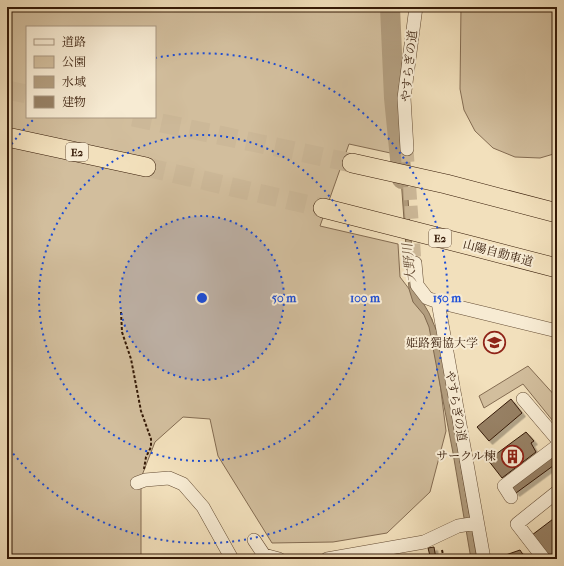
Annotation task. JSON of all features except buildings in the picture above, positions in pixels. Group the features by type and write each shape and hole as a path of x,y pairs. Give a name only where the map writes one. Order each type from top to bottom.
{"highway":[{"name":"E2","path":"7,137 146,167"},
{"path":"352,163 446,184 557,213"},
{"name":"山陽自動車道","path":"323,208 557,268"}],"lane":[{"name":"やすらぎの道","path":"407,148 404,98 416,7"},
{"path":"415,263 417,286 427,298 557,331"},
{"name":"やすらぎの道","path":"438,302 484,559"},
{"path":"523,399 557,439"},
{"path":"511,497 504,486 557,446"},
{"path":"141,482 169,478 183,484 203,507 232,559"},
{"path":"544,559 517,524 557,492"},
{"path":"327,559 424,542 458,526 477,523"},
{"path":"254,540 264,555 279,559"}],"path":[{"path":"121,312 122,332 131,359 140,411 151,438 141,482"},
{"path":"442,550 444,559"}],"green space":[{"path":"7,7 388,7 395,154 349,144 320,226 398,244 400,277 432,319 446,431 430,492 387,533 333,542 272,543 218,456 210,419 183,417 155,442 141,478 141,559 7,559"},
{"path":"461,7 557,7 557,153 540,158 515,157 493,148 475,131 464,110 460,89"},
{"path":"528,366 557,398 557,426 523,384 484,408 479,396"}],"water":[{"path":"395,95 400,95 415,289 429,313 438,334 477,559 471,559 429,327 424,315 413,302 409,289"}],"waterway":[{"name":"大野川","path":"390,7 394,98 402,179"}],"tunnel":[{"path":"7,90 26,94"},
{"path":"138,118 352,163"},
{"path":"407,149 415,263"},
{"path":"146,167 323,208"}],"place":[{"name":"姫路獨協大学","path":"494,343"},
{"name":"サークル楝","path":"512,456"}]}
